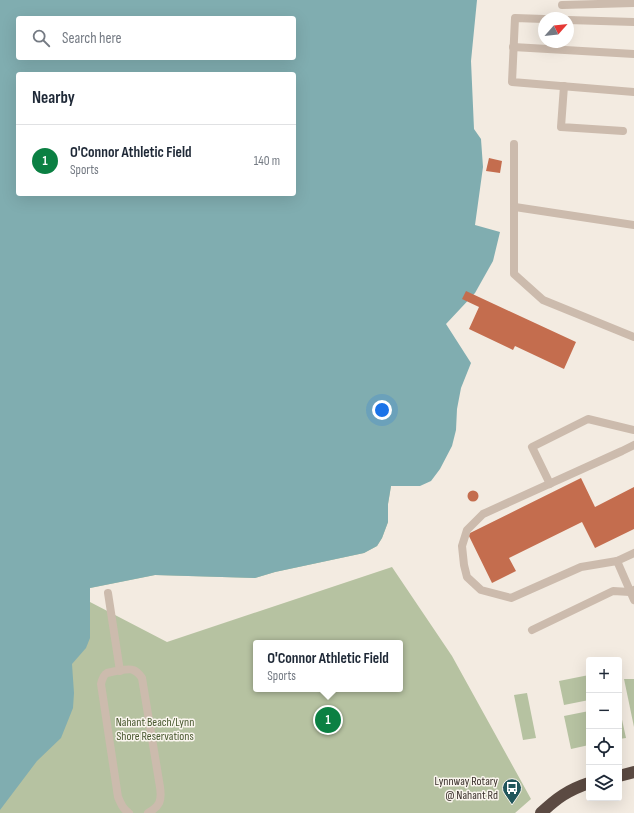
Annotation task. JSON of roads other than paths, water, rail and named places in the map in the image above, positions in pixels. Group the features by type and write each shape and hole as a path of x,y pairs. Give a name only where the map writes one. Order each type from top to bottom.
{"highway":[{"path":"622,775 634,772"},
{"path":"541,813 558,797 586,784"}],"lane":[{"path":"562,5 634,3"},
{"path":"538,19 515,18 512,82 634,92"},
{"path":"574,20 634,22"},
{"path":"513,47 634,54"},
{"path":"564,86 561,127 623,131"},
{"path":"514,144 514,274 543,300 634,337"},
{"path":"515,207 634,225"},
{"path":"550,484 532,447 588,419 634,430"},
{"path":"634,445 483,514 467,530 462,546 467,577 481,590 510,598 581,567 617,561 634,553"},
{"path":"617,561 632,591 634,600"},
{"path":"532,630 613,591 632,591"},
{"path":"108,593 120,671"},
{"path":"129,813 125,811 118,797 101,684 102,680 108,673 133,670 142,678 161,796 160,803 156,808 148,813"}],"water":[{"path":"0,0 477,0 471,61 474,129 481,139 483,167 475,225 500,232 493,261 475,293 446,324 471,363 461,388 457,409 456,430 452,446 440,469 431,481 420,486 391,486 388,504 388,522 382,538 377,546 364,553 275,572 255,578 155,575 90,588 90,638 86,648 72,664 74,693 73,708 61,738 37,761 0,810"}],"place":[{"name":"O'Connor Athletic Field","path":"328,720"},
{"name":"Lynnway Rotary @ Nahant Rd","path":"512,805"}],"park label":[{"name":"Nahant Beach/Lynn Shore Reservations","path":"155,729"}]}
